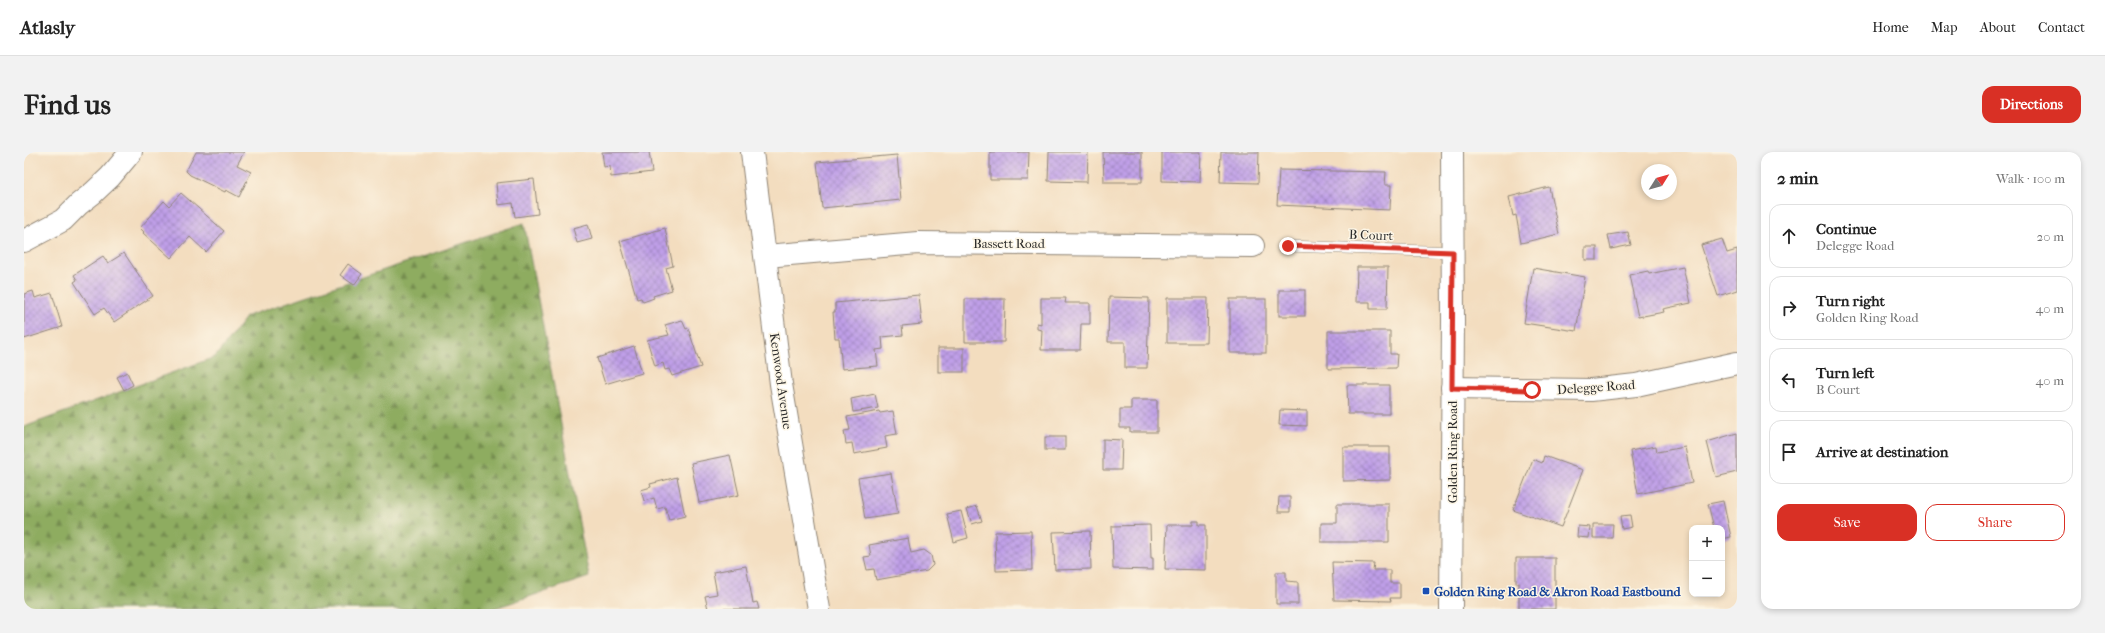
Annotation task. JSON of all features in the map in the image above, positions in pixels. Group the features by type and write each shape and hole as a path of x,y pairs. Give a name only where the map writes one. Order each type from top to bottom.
{"street":[{"path":"24,242 63,220 110,176 131,152"},
{"name":"Kenwood Avenue","path":"752,152 781,384 819,609"},
{"name":"Golden Ring Road","path":"1451,609 1453,252 1452,152"},
{"name":"Bassett Road","path":"766,256 918,242 1253,246"},
{"name":"Delegge Road","path":"1452,388 1591,390 1636,385 1737,363"}],"lane":[{"name":"B Court","path":"1288,246 1453,252"}],"green space":[{"path":"524,223 589,577 492,609 24,609 24,427 215,357 247,316"}],"building":[{"path":"196,152 244,152 237,165 251,172 239,197 190,175 186,171"},
{"path":"602,152 649,152 652,172 611,177 610,166 604,167"},
{"path":"990,152 1029,152 1028,180 990,180"},
{"path":"1049,152 1088,152 1087,182 1048,181"},
{"path":"1103,152 1142,152 1142,182 1104,182"},
{"path":"1162,152 1201,152 1200,182 1162,181"},
{"path":"1221,152 1259,152 1258,183 1220,182"},
{"path":"897,155 901,200 822,208 817,162"},
{"path":"1279,170 1386,172 1385,185 1391,185 1390,210 1277,205"},
{"path":"534,179 538,214 515,217 513,203 498,205 496,183"},
{"path":"1549,187 1559,234 1521,243 1516,215 1513,216 1509,197"},
{"path":"181,193 224,231 206,252 190,237 171,258 143,233 144,232 140,228 164,201 169,206"},
{"path":"588,224 592,239 577,243 573,228"},
{"path":"665,228 673,266 666,268 672,290 653,296 654,298 643,302 641,298 637,299 620,241"},
{"path":"1628,232 1631,245 1611,249 1608,235"},
{"path":"1722,239 1727,253 1737,250 1737,290 1718,296 1701,245"},
{"path":"1585,247 1597,247 1597,260 1585,260"},
{"path":"124,253 153,296 114,322 104,308 95,314 74,282 77,280 74,275 103,256 108,263"},
{"path":"348,264 362,274 354,285 340,275"},
{"path":"1357,267 1388,267 1387,309 1370,309 1370,302 1356,302"},
{"path":"1683,267 1691,303 1663,309 1664,312 1638,317 1629,275 1648,271 1649,274"},
{"path":"1533,268 1585,277 1576,331 1524,323"},
{"path":"1279,290 1305,290 1305,316 1279,316"},
{"path":"33,291 35,298 52,293 62,327 24,339 24,294"},
{"path":"919,295 922,324 902,326 903,335 882,337 883,349 876,350 878,366 842,369 839,338 835,338 833,312 835,312 835,303"},
{"path":"1109,297 1149,298 1147,368 1125,368 1125,342 1108,342"},
{"path":"1041,298 1066,298 1065,303 1090,303 1090,324 1081,324 1080,350 1041,350 1042,330 1037,329 1037,323 1041,324"},
{"path":"1167,298 1208,298 1207,343 1167,343"},
{"path":"965,299 1005,299 1004,342 965,342"},
{"path":"1230,299 1266,299 1266,353 1230,353"},
{"path":"682,320 686,329 688,328 701,367 672,376 669,369 665,370 663,363 655,366 647,340 669,335 665,325"},
{"path":"1328,331 1390,331 1390,354 1397,354 1396,368 1328,369"},
{"path":"634,346 642,373 605,384 597,358"},
{"path":"938,348 964,348 964,372 938,372"},
{"path":"127,372 133,385 124,390 117,377"},
{"path":"1347,385 1389,385 1389,414 1348,414"},
{"path":"875,394 878,408 853,412 851,399"},
{"path":"1131,400 1157,400 1157,432 1130,432 1130,428 1120,428 1120,409 1131,409"},
{"path":"1280,410 1307,411 1307,426 1279,425"},
{"path":"879,411 880,413 893,411 897,434 885,436 887,448 854,454 852,443 846,444 844,431 850,430 847,417"},
{"path":"1737,433 1737,472 1716,477 1707,442"},
{"path":"1045,437 1065,437 1065,450 1045,450"},
{"path":"1103,439 1122,440 1121,470 1103,470"},
{"path":"1656,446 1657,452 1685,447 1692,483 1638,494 1630,451"},
{"path":"1343,447 1390,447 1390,480 1343,481"},
{"path":"730,455 739,495 699,503 691,463"},
{"path":"1544,456 1583,470 1561,527 1513,510 1533,459 1542,463"},
{"path":"891,473 898,514 865,519 858,478"},
{"path":"677,477 685,516 669,520 665,507 657,509 654,498 644,501 641,490 651,487 650,484"},
{"path":"1279,497 1290,497 1290,512 1278,512"},
{"path":"1723,501 1731,537 1725,538 1725,525 1713,525 1708,504"},
{"path":"1337,504 1389,504 1389,542 1321,542 1321,523 1337,523"},
{"path":"977,506 982,521 972,524 967,509"},
{"path":"961,511 968,538 954,542 947,514"},
{"path":"1630,515 1632,527 1622,529 1620,516"},
{"path":"1193,521 1199,521 1199,525 1206,525 1206,570 1165,569 1167,525 1193,525"},
{"path":"1593,524 1613,524 1612,538 1593,538"},
{"path":"1150,525 1153,570 1113,569 1112,526"},
{"path":"1578,526 1590,527 1589,538 1577,537"},
{"path":"1031,531 1032,570 996,571 995,532"},
{"path":"1090,531 1091,569 1055,570 1053,532"},
{"path":"908,538 911,553 924,550 931,555 933,565 927,571 876,580 874,569 867,570 864,557 871,556 869,545"},
{"path":"1516,558 1555,558 1555,609 1519,609 1519,583 1516,583"},
{"path":"1332,562 1374,563 1373,570 1390,570 1390,583 1400,583 1400,598 1390,598 1391,601 1334,600"},
{"path":"746,566 753,603 757,602 759,609 708,609 705,596 717,594 713,572"},
{"path":"1276,572 1286,572 1286,581 1298,582 1298,604 1276,604"}],"place":[{"name":"Golden Ring Road & Akron Road Eastbound","path":"1426,591"}],"route":[{"path":"1288,246 1453,252 1452,388 1532,390"}]}
